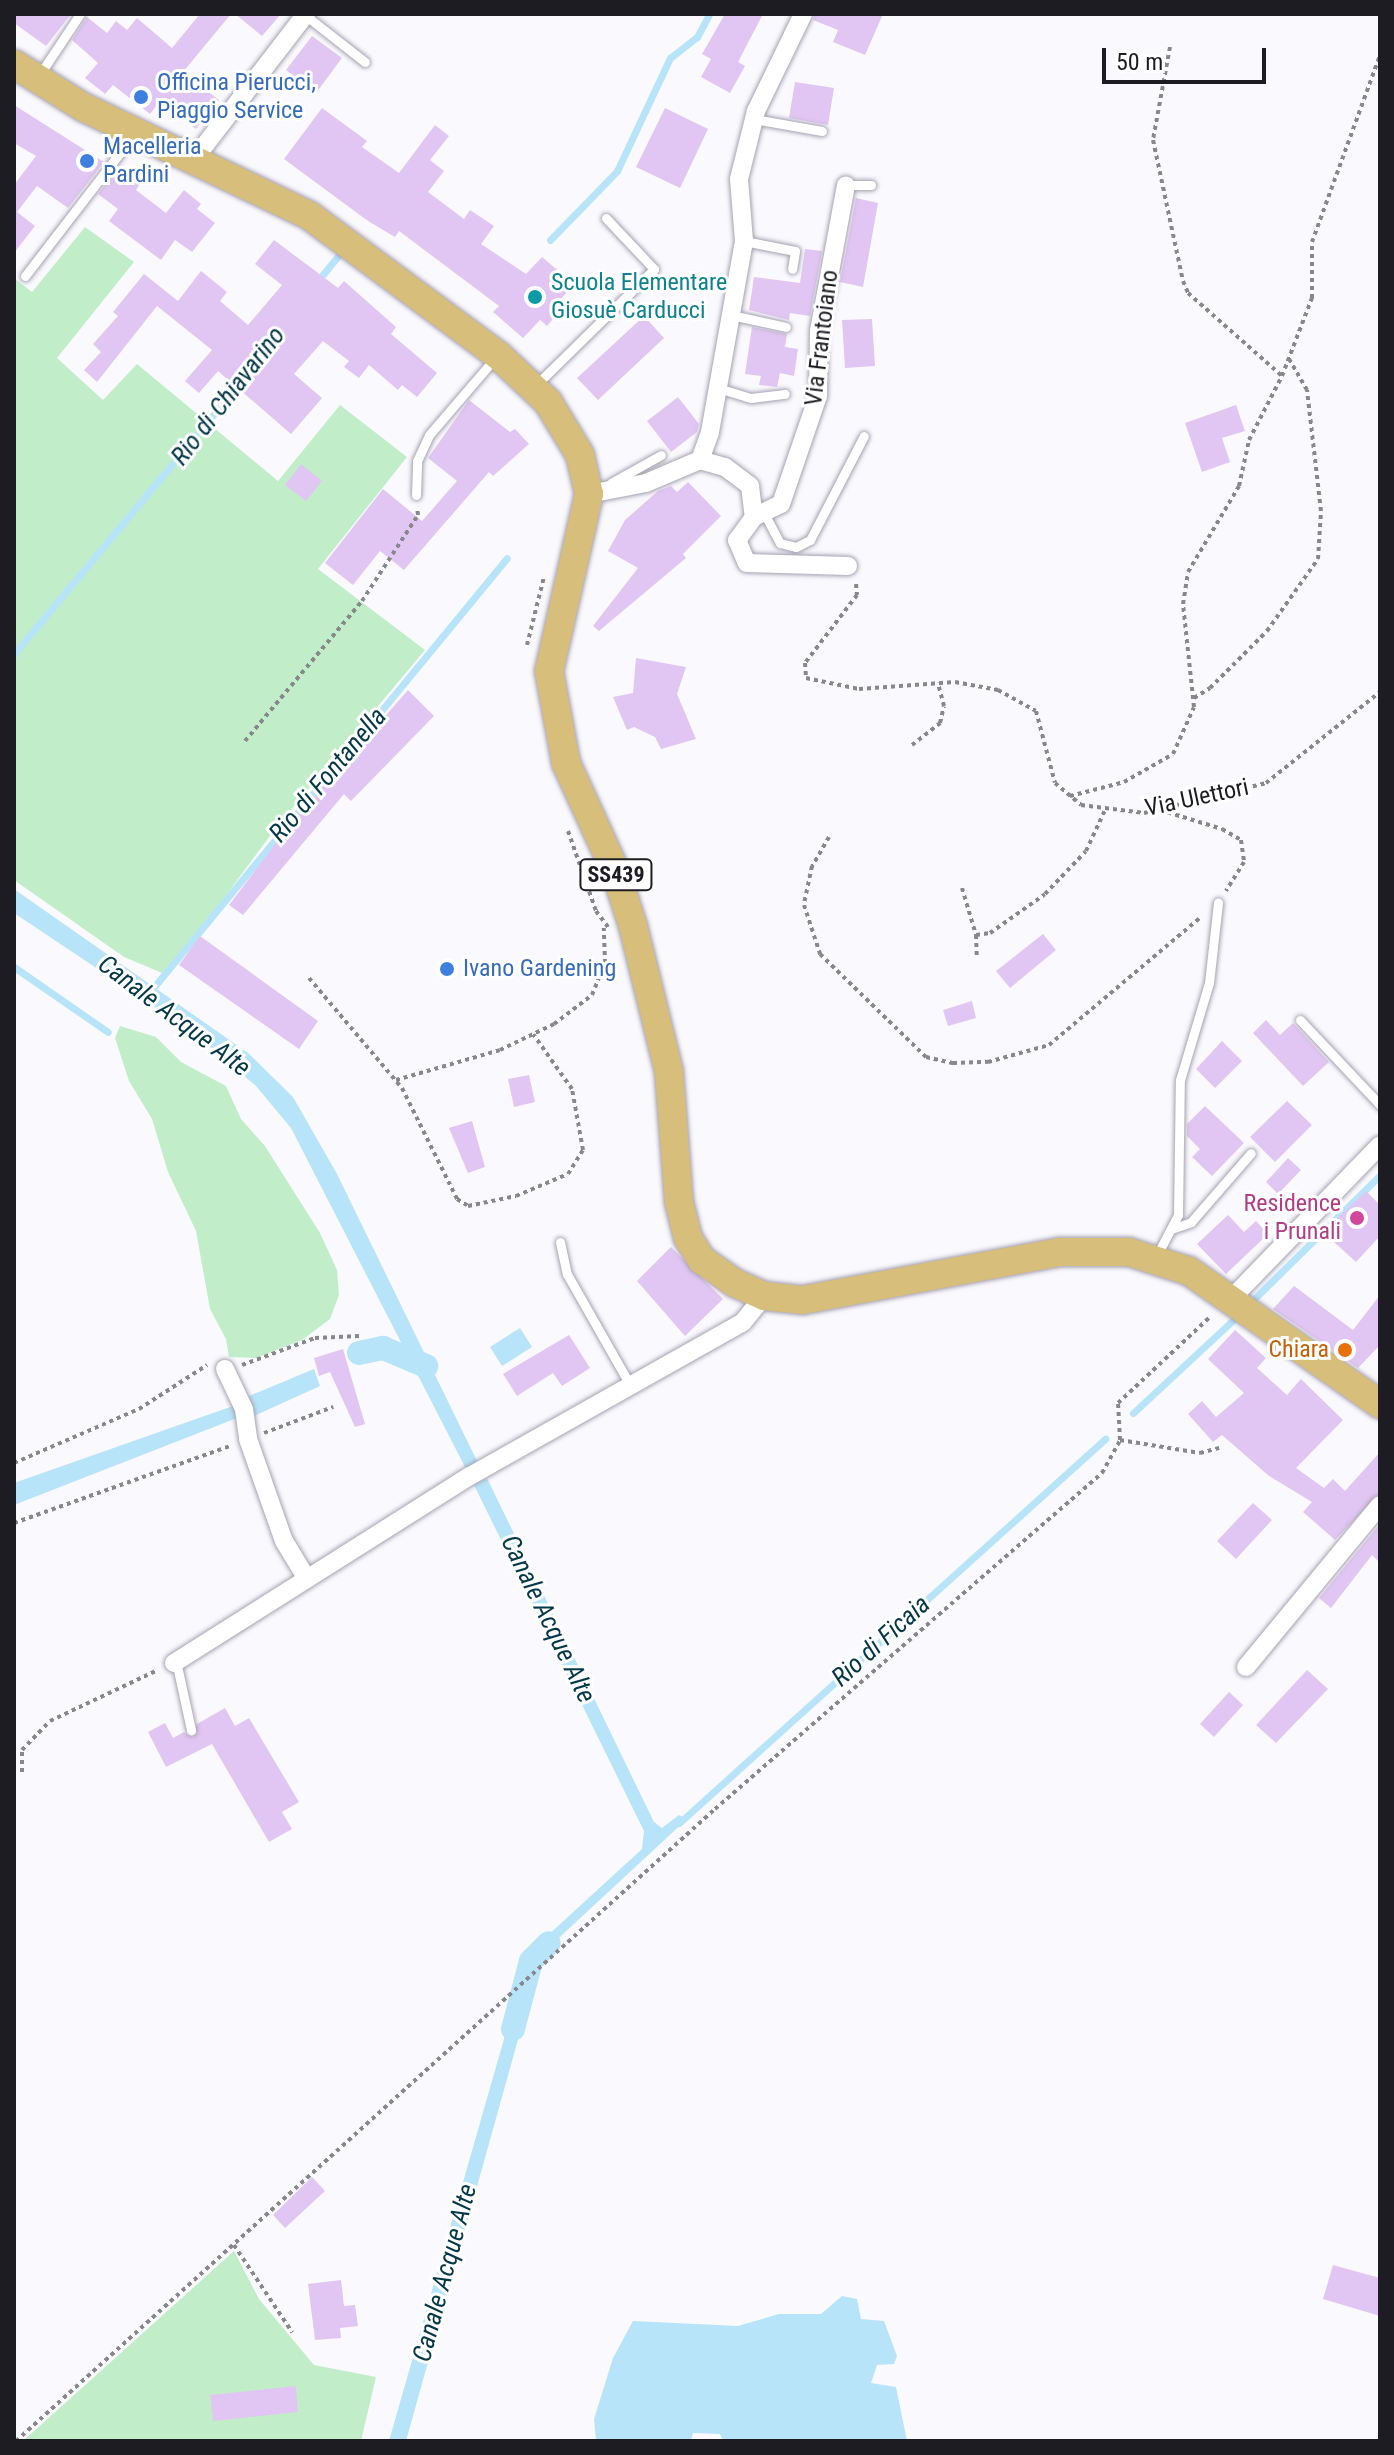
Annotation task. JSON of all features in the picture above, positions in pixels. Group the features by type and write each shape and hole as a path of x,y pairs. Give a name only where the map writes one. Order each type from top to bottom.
{"main road":[{"name":"SS439","path":"26,71 136,131 310,216 498,355 548,402 580,455 589,494 549,671 566,763 615,870 633,926 669,1072 679,1202 688,1238 702,1260 735,1283 764,1296 803,1300 843,1296 1059,1252 1100,1249 1155,1258 1189,1271 1380,1404"}],"street":[{"path":"195,158 306,14"},
{"path":"700,460 717,388 744,241 739,179 754,119 803,14"},
{"name":"Via Frantoiano","path":"759,516 781,504 818,396 819,331 846,185"},
{"path":"589,494 646,483 700,460 725,467 750,486 759,516 737,540 747,563 848,566"},
{"path":"1231,1299 1380,1145"},
{"path":"175,1662 477,1473 743,1322 764,1296"},
{"path":"225,1369 244,1409 248,1439 284,1541 307,1579"},
{"path":"1246,1667 1380,1505"}],"lane":[{"path":"26,71 80,14"},
{"path":"306,14 365,62"},
{"path":"754,119 822,131"},
{"path":"25,276 136,131"},
{"path":"846,185 871,185"},
{"path":"533,388 654,269 606,218"},
{"path":"744,241 795,251 792,269"},
{"path":"730,314 786,327"},
{"path":"416,495 417,461 429,435 498,355"},
{"path":"717,388 751,398 785,394"},
{"path":"759,516 780,543 796,547 810,540 864,436"},
{"path":"589,494 661,455"},
{"path":"1155,1258 1178,1215 1180,1080 1209,983 1218,903"},
{"path":"1300,1020 1380,1105"},
{"path":"1171,1229 1191,1222 1251,1153"},
{"path":"560,1242 573,1286 630,1385"},
{"path":"175,1662 191,1730"}],"path":[{"path":"1170,47 1153,140 1183,281 1188,293 1282,376"},
{"path":"848,566 857,595 813,649 805,663 806,678 859,689 955,682 998,690 1036,711 1055,783 1070,796 1124,782 1173,754 1194,698 1183,604 1188,572 1208,529 1239,486 1249,440 1282,376 1287,355 1312,298 1312,242 1380,55"},
{"path":"1194,698 1210,688 1267,631 1318,559 1321,511 1307,390 1287,355"},
{"path":"245,741 362,601 418,515 416,495"},
{"path":"912,745 940,723 944,706 938,683"},
{"name":"Via Ulettori","path":"1070,796 1081,805 1157,810 1266,783 1380,692"},
{"path":"976,935 990,933 1045,894 1086,851 1106,808"},
{"path":"829,837 812,866 804,905 820,954 926,1057 953,1063 988,1062 1049,1045 1218,903 1244,862 1241,840 1222,829 1157,810"},
{"path":"962,888 976,935 977,958"},
{"path":"396,1080 500,1050 533,1034 592,995 605,963 604,928"},
{"path":"309,978 396,1080 457,1199 468,1206 516,1196 568,1174 583,1150 572,1089 533,1034"},
{"path":"16,2441 587,1925 1102,1473 1120,1440 1118,1403 1231,1299"},
{"path":"14,1463 139,1409 203,1366 225,1369 264,1360 315,1338 359,1336"},
{"path":"14,1523 333,1407"},
{"path":"1120,1440 1200,1453 1219,1448"},
{"path":"22,1772 22,1750 50,1721 175,1662"},
{"path":"234,2245 292,2332"}],"green space":[{"path":"85,227 134,262 57,358 103,400 137,364 278,481 340,405 407,457 318,569 425,650 275,829 167,975 124,957 14,880 14,278 32,292"},
{"path":"120,1026 156,1037 181,1062 226,1086 241,1119 265,1146 320,1233 337,1270 339,1295 330,1319 302,1340 256,1358 229,1357 226,1339 210,1309 196,1231 168,1172 152,1119 129,1081 115,1038"},
{"path":"234,2251 259,2299 314,2365 376,2377 361,2441 23,2441"}],"water":[{"path":"14,889 248,1053 293,1097 337,1174 478,1463 466,1469 291,1128 256,1086 195,1034 14,913"},
{"path":"520,1328 532,1347 502,1366 490,1347"},
{"path":"314,1369 320,1386 254,1416 249,1396"},
{"path":"233,1406 237,1418 14,1505 14,1483"},
{"path":"487,1478 654,1822 662,1828 679,1815 687,1819 520,1974 546,1937 642,1849 644,1831 474,1485"},
{"path":"531,1993 406,2441 389,2441 514,2004"},
{"path":"842,2296 857,2299 861,2319 884,2321 897,2356 894,2364 877,2365 871,2383 896,2387 907,2441 723,2441 720,2434 693,2433 691,2441 596,2441 594,2419 613,2358 633,2321 738,2326 779,2314 821,2314"}],"building":[{"path":"14,14 71,14 46,46 14,23"},
{"path":"200,14 231,14 183,72 219,100 196,129 160,101 150,114 113,85 105,94 85,78 98,63 72,40 87,17 107,33 116,21 127,30 137,18 172,48"},
{"path":"235,14 281,14 262,36"},
{"path":"725,14 763,14 738,62 745,66 730,93 701,77 711,59 702,54"},
{"path":"815,14 883,14 865,55 833,42 838,30 813,20"},
{"path":"312,36 342,58 316,93 286,70"},
{"path":"795,82 834,88 828,125 789,118"},
{"path":"14,105 104,162 68,208 37,186 17,212 35,226 14,253 14,185 36,156 14,143"},
{"path":"322,108 367,141 362,147 399,173 435,125 449,136 430,160 444,171 428,192 464,219 470,210 494,226 481,244 526,274 542,257 574,284 552,309 558,313 547,326 540,320 523,338 493,312 499,306 399,231 395,237 368,221 284,159"},
{"path":"665,108 708,129 680,188 636,167"},
{"path":"124,170 141,182 136,190 166,213 184,190 201,204 197,209 215,223 192,252 175,240 161,260 109,221 118,209 98,194 116,171"},
{"path":"856,198 878,203 863,287 840,282"},
{"path":"274,240 338,288 344,281 396,327 391,334 437,373 417,397 402,385 398,390 369,365 359,378 344,367 349,361 323,341 294,374 322,398 291,434 218,371 199,393 185,381 212,350 157,306 97,382 84,370 101,352 93,344 118,316 113,312 144,274 178,301 201,271 227,292 220,301 248,325 282,285 255,264"},
{"path":"805,249 822,251 810,316 790,313 789,320 749,310 754,277 800,283"},
{"path":"644,316 664,338 598,400 577,378"},
{"path":"872,319 875,366 845,368 842,320"},
{"path":"752,327 787,334 785,347 798,349 794,376 780,373 777,387 759,385 761,376 745,374"},
{"path":"678,397 699,424 697,432 671,452 647,421"},
{"path":"469,400 510,432 515,429 529,444 493,476 489,472 404,570 380,551 353,585 325,563 383,489 422,521 457,481 428,458"},
{"path":"1236,405 1245,431 1222,438 1230,462 1202,472 1185,423"},
{"path":"301,464 322,481 306,501 285,485"},
{"path":"688,482 721,516 683,554 686,558 599,631 593,626 638,568 608,551 625,520 658,491 671,486 677,492"},
{"path":"636,658 686,667 677,694 696,739 661,749 655,737 634,727 627,730 613,697 633,693"},
{"path":"408,690 434,716 351,801 344,794 243,915 229,905 289,826"},
{"path":"1043,934 1056,950 1010,988 996,971"},
{"path":"200,936 318,1021 299,1049 179,965"},
{"path":"972,1001 976,1018 948,1026 943,1010"},
{"path":"1266,1020 1280,1035 1293,1023 1329,1062 1303,1086 1253,1033"},
{"path":"1222,1041 1242,1061 1215,1088 1196,1069"},
{"path":"529,1075 535,1102 514,1107 508,1079"},
{"path":"1287,1101 1312,1125 1275,1162 1250,1137"},
{"path":"1205,1106 1244,1143 1212,1176 1192,1157 1200,1149 1187,1136 1187,1124"},
{"path":"472,1121 485,1167 468,1173 449,1128"},
{"path":"1288,1158 1301,1170 1278,1194 1266,1182"},
{"path":"1366,1191 1380,1205 1380,1236 1356,1262 1323,1232"},
{"path":"1228,1215 1244,1232 1256,1221 1268,1234 1226,1274 1197,1244"},
{"path":"671,1247 723,1299 685,1336 637,1281"},
{"path":"1294,1286 1353,1330 1380,1295 1380,1345 1358,1368 1273,1309"},
{"path":"1235,1330 1266,1358 1257,1368 1287,1395 1301,1379 1343,1420 1296,1468 1324,1488 1333,1479 1345,1491 1380,1452 1380,1493 1335,1540 1303,1512 1312,1502 1269,1476 1222,1435 1213,1442 1188,1414 1202,1401 1216,1417 1244,1393 1208,1359"},
{"path":"569,1335 590,1368 562,1386 553,1373 517,1396 503,1374"},
{"path":"343,1349 365,1424 355,1427 330,1372 319,1376 314,1358"},
{"path":"1253,1503 1272,1520 1236,1559 1217,1541"},
{"path":"1380,1524 1380,1563 1372,1555 1331,1608 1319,1598"},
{"path":"1307,1670 1328,1689 1276,1743 1256,1725"},
{"path":"1229,1692 1243,1705 1214,1737 1200,1724"},
{"path":"225,1708 235,1726 249,1718 299,1802 282,1812 292,1829 269,1842 212,1744 166,1767 148,1732 165,1723 173,1738 184,1732 193,1737 197,1724"},
{"path":"312,2177 325,2191 285,2228 273,2215"},
{"path":"1333,2265 1380,2278 1380,2316 1323,2299"},
{"path":"341,2280 344,2306 355,2305 358,2326 340,2328 341,2338 315,2340 308,2284"},
{"path":"296,2386 298,2412 213,2421 210,2395"}],"waterway":[{"name":"Rio di Fontanella","path":"550,240 617,171 670,58 697,37 709,14"},
{"name":"Rio di Chiavarino","path":"316,283 342,251"},
{"name":"Rio di Chiavarino","path":"14,654 240,383"},
{"name":"Rio di Fontanella","path":"149,993 507,558"},
{"path":"14,967 108,1032"},
{"name":"Rio di Ficaia","path":"1256,1297 1380,1175"},
{"name":"Rio di Ficaia","path":"1133,1413 1233,1320"},
{"path":"359,1353 383,1348 426,1366"},
{"name":"Rio di Ficaia","path":"679,1823 1105,1439"},
{"name":"Canale Acque Alte","path":"513,2029 531,1961 549,1943"}],"place":[{"name":"Officina Pierucci, Piaggio Service","path":"141,97"},
{"name":"Macelleria Pardini","path":"87,161"},
{"name":"Scuola Elementare Giosuè Carducci","path":"535,297"},
{"name":"Ivano Gardening","path":"447,969"},
{"name":"Residence i Prunali","path":"1357,1218"},
{"name":"Chiara","path":"1345,1350"}]}
